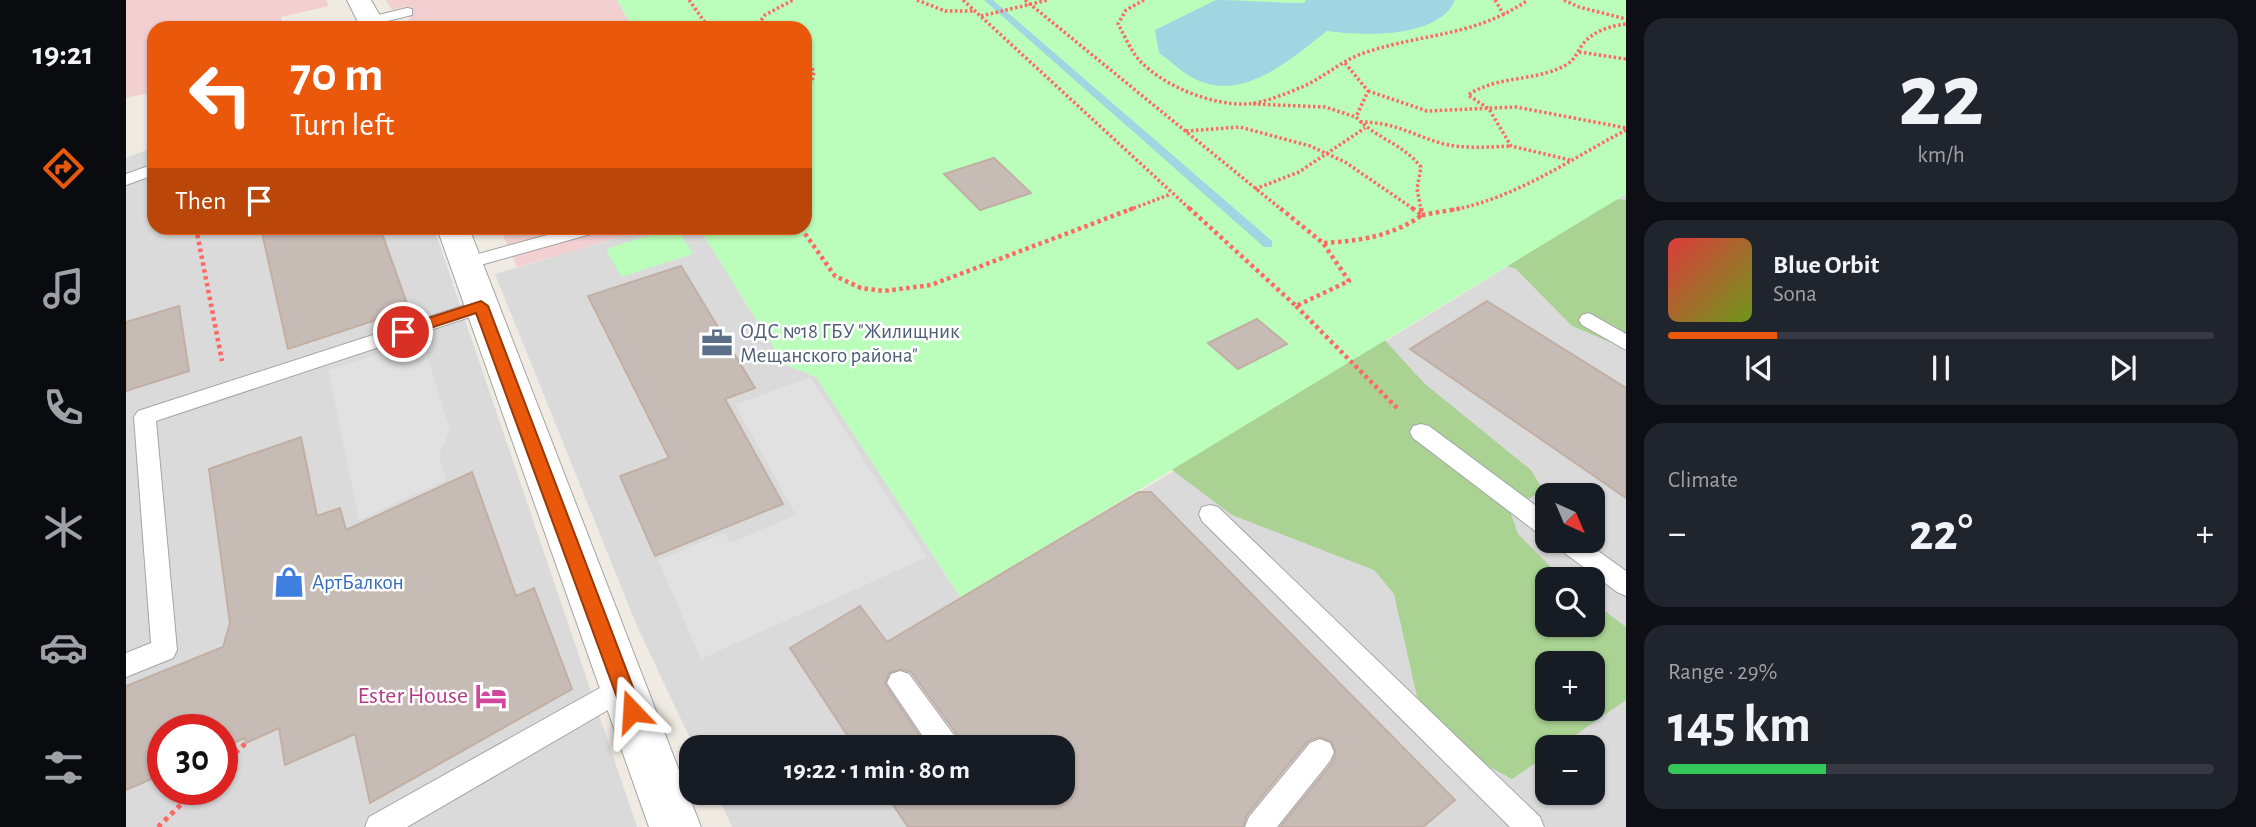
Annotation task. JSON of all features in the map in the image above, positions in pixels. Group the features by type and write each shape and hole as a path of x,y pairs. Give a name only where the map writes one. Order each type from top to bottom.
{"street":[{"path":"459,245 675,827"}],"lane":[{"path":"368,16 407,12"},
{"path":"126,180 147,172"},
{"path":"459,245 534,235"},
{"path":"126,665 164,650 145,417 481,306"},
{"path":"1589,320 1626,343"},
{"path":"1420,432 1535,518"},
{"path":"1210,514 1530,827"},
{"path":"1582,553 1626,586"},
{"path":"901,683 938,735"},
{"path":"379,827 623,687"},
{"path":"1259,827 1321,752"}],"path":[{"path":"689,0 704,21"},
{"path":"760,21 785,2 793,0"},
{"path":"917,0 946,11 974,11"},
{"path":"963,0 1171,194 1296,306 1420,432"},
{"path":"1025,0 1324,243 1349,281 1296,306"},
{"path":"980,16 1048,0"},
{"path":"1144,0 1126,10 1118,24 1139,61 1177,87 1219,101 1325,107 1356,117 1364,128 1398,144 1421,167 1417,188 1422,215"},
{"path":"1495,0 1504,15"},
{"path":"1248,104 1311,83 1371,50 1432,40 1480,28 1511,14 1528,0"},
{"path":"1564,0 1626,21"},
{"path":"1511,146 1489,108 1468,95 1479,86 1497,80 1559,69 1574,61 1584,42 1606,27 1626,21"},
{"path":"1579,52 1626,59"},
{"path":"1345,62 1354,78 1364,83 1368,91 1427,111 1516,107 1626,129"},
{"path":"812,65 815,78 812,82"},
{"path":"1356,117 1368,91"},
{"path":"1360,122 1384,122 1445,144 1475,148 1511,146 1571,160"},
{"path":"1185,132 1240,127 1310,146 1345,162 1422,215"},
{"path":"1255,189 1272,185 1304,170 1364,128"},
{"path":"1324,243 1359,241 1411,224 1422,215 1475,206 1571,160 1626,129"},
{"path":"806,235 835,276 862,288 884,291 931,285 1171,194"},
{"path":"197,235 224,373 220,392"},
{"path":"238,750 246,743"},
{"path":"158,827 181,805"}],"shaded area":[{"path":"126,0 326,0 329,6 281,17 282,21 147,21 147,94 126,98"},
{"path":"386,0 617,0 629,21 407,21 410,18 404,7 392,10"},
{"path":"147,150 147,235 436,235 637,827 126,827 126,158"},
{"path":"1626,194 1626,827 732,827 722,805 1075,805 1075,735 688,735 637,626 495,274 627,235 703,235 784,364 816,377 961,598"},
{"path":"503,235 627,235 517,267"},
{"path":"422,340 450,430 439,455 446,480 359,520 328,370"},
{"path":"810,377 927,557 701,659 658,560 724,533 730,543 796,515 735,405"}],"green space":[{"path":"617,0 1626,0 1626,194 961,598 816,377 784,364 703,235 812,235 812,21 629,21"},
{"path":"1048,0 1181,0 1149,10 1123,29 1197,93 1213,98 1252,103 1321,59 1322,76 1338,102 1330,112 1291,125 1293,135 1378,175 1412,209 1515,217 1594,196 1626,200 1626,349 1572,326 1516,269 1473,254 1457,259 1446,281 1388,308 1380,335 1425,384 1531,470 1539,483 1535,483 1535,495 1510,511 1518,534 1551,567 1535,567 1535,637 1605,637 1605,611 1626,627 1626,700 1605,715 1605,651 1535,651 1535,721 1596,721 1575,735 1535,735 1535,763 1512,779 1473,758 1418,701 1394,594 1374,570 1232,515 1151,454 1319,364 1339,289 1329,261 1287,241 1244,192 1175,147 1127,100 1079,71 1034,34 1038,22 1060,11 1055,3"},
{"path":"650,235 681,235 693,254 621,277 606,249"}],"water":[{"path":"1216,0 1304,3 1306,0 1455,0 1446,13 1417,28 1379,34 1327,31 1266,75 1231,86 1213,85 1195,79 1159,53 1155,30"}],"building":[{"path":"994,158 1031,193 980,210 944,174"},
{"path":"263,235 383,235 409,309 288,349"},
{"path":"681,266 755,388 725,399 783,504 655,556 620,476 669,458 588,296"},
{"path":"1487,301 1626,388 1626,498 1605,483 1410,349"},
{"path":"179,306 189,371 126,391 126,322"},
{"path":"1257,319 1287,344 1238,369 1208,343"},
{"path":"301,437 317,516 340,508 346,530 472,472 516,596 534,588 572,689 370,803 355,734 285,765 279,728 246,743 245,738 238,741 238,714 147,714 147,781 126,790 126,686 223,647 230,623 209,469"},
{"path":"1139,492 1151,492 1455,800 1423,827 1280,827 1332,763 1336,753 1331,741 1319,737 1308,741 1247,815 1243,827 908,827 893,805 1075,805 1075,735 957,735 911,672 901,669 889,673 885,684 919,735 847,735 790,648 860,606 887,642"}],"waterway":[{"path":"988,0 1268,244"}],"place":[{"name":"ОДС №18 ГБУ \"Жилищник Мещанского района\"","path":"717,343"},
{"name":"АртБалкон","path":"289,582"},
{"name":"Ester House","path":"491,696"}],"route":[{"path":"403,332 481,306 632,711"}]}
